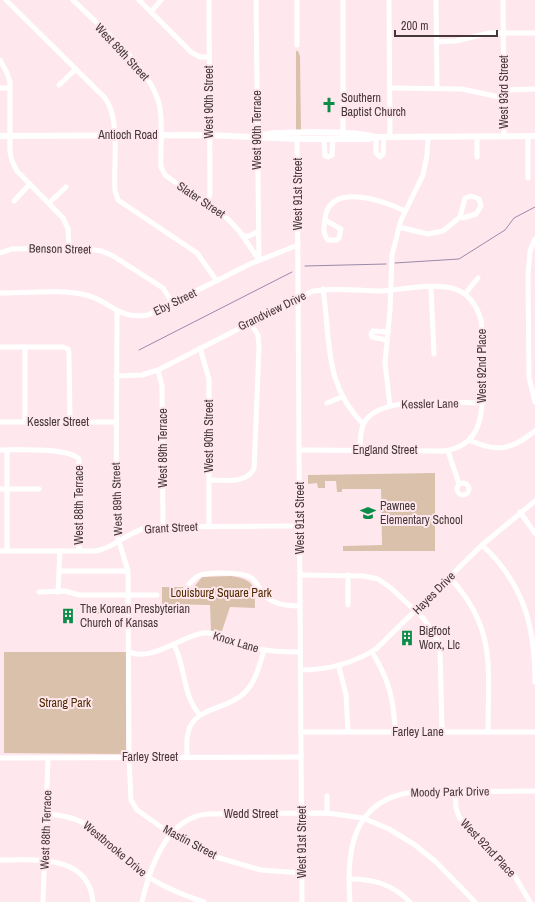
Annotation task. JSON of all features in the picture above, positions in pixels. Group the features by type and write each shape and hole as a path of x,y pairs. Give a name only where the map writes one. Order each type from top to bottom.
{"main road":[{"name":"Antioch Road","path":"0,136 343,136 368,134 375,137 532,136"},
{"name":"Antioch Road","path":"297,136 324,139 333,139 343,136"}],"street":[{"path":"6,0 109,103 114,115 114,188 118,200 197,253 217,281"},
{"name":"West 89th Street","path":"73,0 146,74 158,99 161,135"},
{"path":"139,0 191,52 200,57 209,57"},
{"path":"151,12 162,0"},
{"name":"West 90th Street","path":"207,203 210,194 209,0"},
{"name":"West 90th Terrace","path":"256,0 257,232 259,260"},
{"path":"297,0 297,46"},
{"path":"343,0 343,136"},
{"path":"375,137 376,154 380,157 383,154 387,137 390,88 390,0"},
{"path":"436,0 437,88"},
{"name":"West 93rd Street","path":"504,0 504,137"},
{"path":"436,42 456,41 484,33 535,33"},
{"path":"0,60 7,72 10,88 10,152 14,165 61,216 66,224 69,248"},
{"path":"59,85 76,69"},
{"path":"0,88 10,88"},
{"path":"390,88 471,90 504,98"},
{"path":"504,90 535,89"},
{"name":"Slater Street","path":"161,135 161,167 165,175 228,219 243,236 259,260"},
{"name":"West 91st Street","path":"297,136 302,902"},
{"path":"528,178 532,136"},
{"path":"390,406 385,374 392,255 399,227 405,211 423,175 427,155 428,137"},
{"path":"477,137 477,157"},
{"path":"324,139 325,156 328,157 332,155 333,139"},
{"path":"14,201 30,184"},
{"path":"49,203 66,188"},
{"path":"399,227 415,232 432,234 443,231 460,217 465,198 471,196 479,198 481,206 476,214 463,218 460,217"},
{"path":"325,220 326,212 331,205 338,200 348,198 372,198 405,211"},
{"path":"243,236 249,236 257,232"},
{"path":"535,239 530,251 528,270 529,377 535,402"},
{"name":"Eby Street","path":"0,293 78,293 93,297 117,312 128,316 142,316 155,313 259,260 298,245"},
{"name":"Benson Street","path":"0,253 17,248 91,249 113,256 163,288 173,304"},
{"path":"465,294 478,278"},
{"path":"431,287 434,354"},
{"name":"Grandview Drive","path":"116,376 142,375 158,370 298,297 323,289 390,290 448,287 465,294"},
{"path":"323,289 327,316 329,361 336,384 342,397 353,414 363,424 360,450"},
{"name":"West 92nd Place","path":"465,294 477,308 481,320 482,403 479,424 469,440"},
{"name":"West 89th Street","path":"117,312 116,532 128,571 129,758"},
{"path":"210,480 243,479 250,475 254,469 259,348 258,335 250,322"},
{"path":"387,340 372,337 371,334 373,331 388,332"},
{"path":"0,347 63,347 68,349 70,422"},
{"path":"25,347 25,422"},
{"name":"West 90th Street","path":"200,348 209,379 210,526"},
{"name":"West 89th Terrace","path":"158,370 162,386 163,527"},
{"path":"327,403 342,397"},
{"name":"Kessler Lane","path":"363,424 374,413 390,406 411,403 482,403"},
{"name":"Kessler Street","path":"0,422 116,422"},
{"path":"469,440 487,447 502,448 520,442 535,431"},
{"name":"England Street","path":"299,450 448,451 469,440"},
{"path":"0,450 7,450 7,551"},
{"name":"West 88th Terrace","path":"7,450 50,450 73,454 79,459 79,551"},
{"path":"448,451 460,484"},
{"path":"0,489 39,489"},
{"name":"Hayes Drive","path":"300,670 339,666 372,652 383,644 482,545 535,501"},
{"path":"520,512 535,533"},
{"name":"Grant Street","path":"0,551 101,550 144,528 300,526"},
{"path":"482,545 497,560 510,577 526,610 533,639 535,682"},
{"path":"58,592 60,551"},
{"path":"60,572 128,571"},
{"path":"189,584 203,574 243,574 252,578 269,600 282,605 300,606"},
{"path":"300,575 348,575 368,577 382,582 396,592 416,611 431,628 440,648 442,732"},
{"path":"348,575 348,605"},
{"path":"449,578 471,604 485,636 488,659 488,732"},
{"path":"39,592 65,591 79,595 157,595"},
{"name":"Knox Lane","path":"128,651 133,654 153,652 174,645 195,635 211,633 264,650 300,652"},
{"path":"174,645 180,657 188,694 199,714"},
{"path":"187,757 188,732 191,724 199,714 232,702 243,695 256,676 264,650"},
{"path":"372,652 391,689 395,732"},
{"path":"339,666 346,696 348,732"},
{"name":"Farley Lane","path":"301,732 535,732"},
{"name":"Farley Street","path":"0,758 301,757"},
{"name":"West 88th Terrace","path":"43,902 48,758"},
{"name":"Mastin Street","path":"129,758 129,791 131,800 137,810 170,833 201,850 230,862 260,870 302,872"},
{"name":"Moody Park Drive","path":"350,902 349,880 350,851 352,841 363,818 382,802 398,795 414,792 535,791"},
{"name":"West 92nd Place","path":"454,792 459,817 513,873 530,902"},
{"path":"327,796 327,813"},
{"name":"Wedd Street","path":"170,833 183,821 205,814 327,813 363,818 389,829 415,844 436,862 475,902"},
{"name":"Westbrooke Drive","path":"46,814 64,815 80,820 94,830 127,861 149,877 172,890 204,902"},
{"path":"142,902 149,877 170,833"},
{"path":"0,860 45,861 62,864 78,872 89,885 93,902"},
{"path":"349,880 370,880 385,884 399,892 410,902"}],"green space":[{"path":"296,51 298,51 300,56 301,132 296,132"},
{"path":"435,473 435,551 343,551 343,546 382,545 381,489 342,489 342,492 337,492 336,481 325,481 325,488 318,488 317,483 308,484 308,475"},
{"name":"Louisburg Square Park","path":"231,576 245,580 252,585 255,594 255,608 230,607 222,631 211,631 210,605 162,604 162,587 183,587 185,590 190,592 202,577"},
{"path":"85,608 104,608 104,614 85,614"},
{"name":"Strang Park","path":"4,652 126,652 126,752 122,754 4,753"}],"waterway":[{"path":"395,263 459,259 505,230 514,218 535,207"},
{"path":"305,266 386,264"},
{"path":"139,350 292,272"}],"place":[{"name":"Southern Baptist Church","path":"329,105"},
{"name":"Pawnee Elementary School","path":"368,513"},
{"name":"The Korean Presbyterian Church of Kansas","path":"68,616"},
{"name":"Bigfoot Worx, Llc","path":"407,638"}]}
